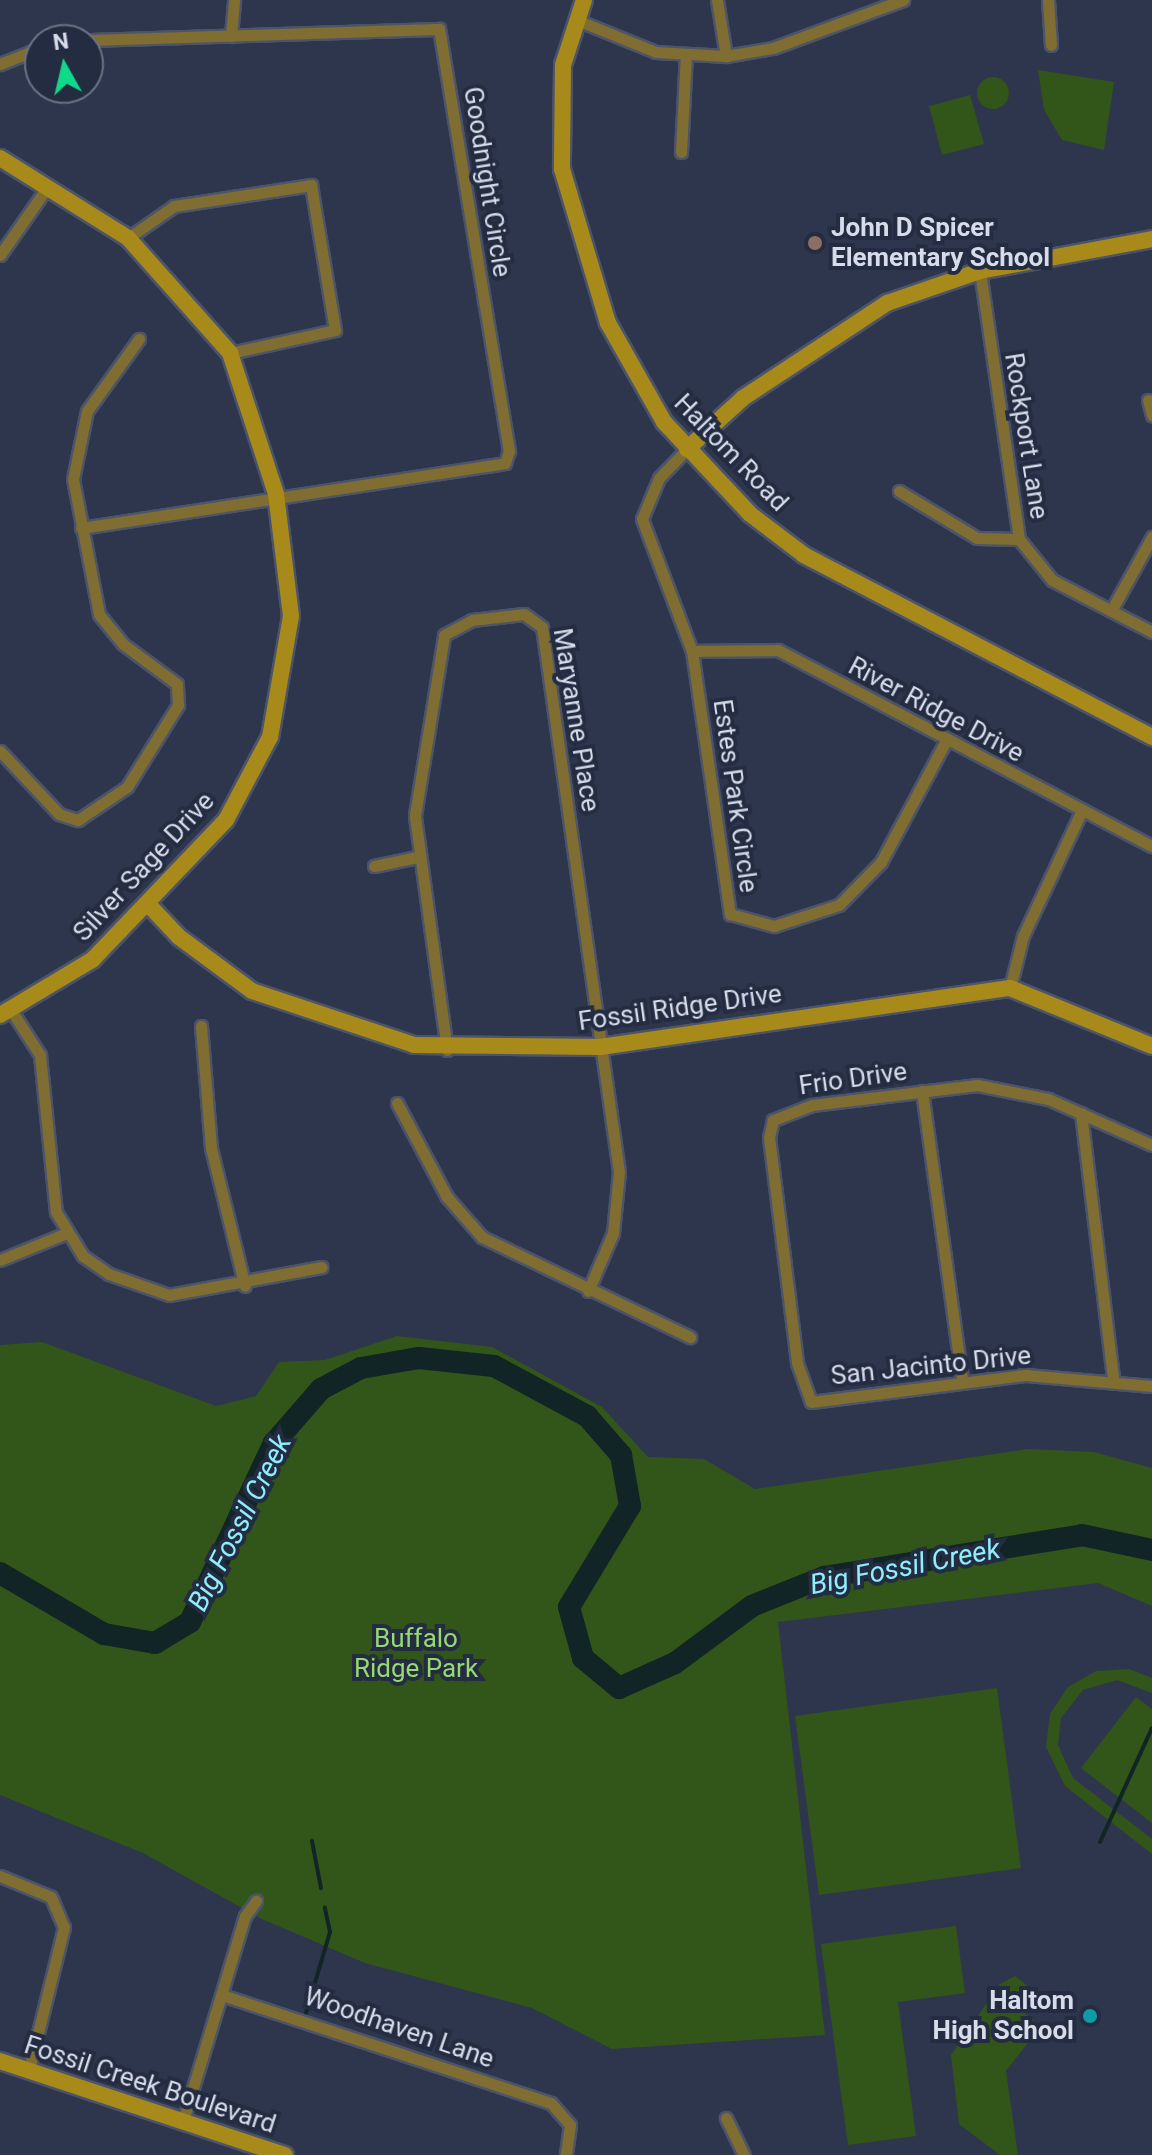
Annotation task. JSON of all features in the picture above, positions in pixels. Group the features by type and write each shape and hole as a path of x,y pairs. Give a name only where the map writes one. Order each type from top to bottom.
{"street":[{"path":"231,36 234,0"},
{"name":"Haltom Road","path":"584,0 559,98 562,169 579,242 616,338 687,449 750,514 804,555 1152,737"},
{"path":"717,0 726,56"},
{"path":"577,20 628,45 686,54 726,56 773,48 884,2 903,0"},
{"path":"1048,0 1051,45"},
{"name":"Goodnight Circle","path":"104,40 439,29 509,451 505,463 276,494"},
{"path":"0,64 24,54"},
{"path":"681,152 686,54"},
{"name":"Silver Sage Drive","path":"0,158 128,238 230,353 276,494 291,616 270,737 226,820 92,960 6,1012"},
{"path":"128,238 174,206 311,185 335,330 230,353"},
{"path":"0,255 46,189"},
{"path":"687,449 743,398 887,303 980,271 1152,239"},
{"name":"Rockport Lane","path":"980,271 1019,539 1052,580 1152,632"},
{"path":"0,751 59,814 78,820 127,787 178,705 177,684 123,644 99,614 73,479 76,437 139,339"},
{"path":"1148,400 1152,415"},
{"name":"Estes Park Circle","path":"687,449 659,478 642,519 681,612 692,651 727,904 739,922 805,920 854,892 881,862 946,741"},
{"path":"899,491 977,538 1019,539"},
{"path":"81,528 276,494"},
{"path":"1111,611 1152,537"},
{"name":"Maryanne Place","path":"447,1050 417,857 415,815 444,635 472,620 532,616 542,627 619,1196 588,1291"},
{"name":"River Ridge Drive","path":"692,651 778,650 946,741 1152,846"},
{"path":"1082,810 1023,936 1010,988 1152,1046"},
{"path":"374,866 417,857"},
{"name":"Fossil Ridge Drive","path":"147,903 179,937 252,991 345,1027 447,1050 600,1047 1010,988"},
{"path":"6,1012 32,1037 46,1079 49,1182 64,1234 109,1274 150,1291 192,1296 321,1267"},
{"path":"201,1026 211,1148 245,1286"},
{"name":"Frio Drive","path":"811,1402 797,1363 773,1120 812,1105 922,1091 998,1086 1081,1113 1152,1145"},
{"path":"922,1091 962,1380"},
{"path":"397,1103 469,1226 588,1291 690,1337"},
{"path":"1081,1113 1113,1377"},
{"path":"0,1260 64,1234"},
{"name":"San Jacinto Drive","path":"811,1402 962,1380 1113,1377 1152,1386"},
{"path":"0,1876 51,1897 64,1927 29,2069"},
{"path":"183,2121 222,1995 256,1901"},
{"name":"Woodhaven Lane","path":"222,1995 560,2108 570,2125 566,2155"},
{"name":"Fossil Creek Boulevard","path":"0,2061 285,2155"},
{"path":"726,2118 744,2155"}],"green space":[{"path":"1038,70 1114,82 1104,150 1062,140 1044,110"},
{"path":"993,77 1004,82 1009,93 1004,104 993,109 982,104 977,93 982,82"},
{"path":"970,95 984,144 942,155 929,106"},
{"name":"Buffalo Ridge Park","path":"397,1336 492,1347 602,1407 648,1457 704,1459 755,1489 1028,1449 1094,1452 1152,1468 1152,1606 1098,1583 778,1622 825,2035 612,2049 532,2008 365,1963 262,1919 143,1853 0,1795 0,1345 42,1342 216,1406 256,1396 279,1362 325,1360"},
{"path":"1129,1669 1152,1678 1152,1693 1117,1680 1083,1690 1061,1718 1058,1745 1073,1778 1152,1839 1152,1854 1065,1786 1046,1747 1050,1714 1068,1687 1096,1671"},
{"path":"997,1688 1021,1868 819,1895 795,1716"},
{"path":"1136,1697 1152,1709 1152,1823 1081,1768"},
{"path":"956,1926 965,1993 898,2002 916,2136 848,2145 821,1944"},
{"path":"1015,1976 1029,1987 1014,2005 1041,2026 1006,2071 1018,2155 1000,2155 959,2124 951,2055 1000,1984"}],"waterway":[{"name":"Big Fossil Creek","path":"0,1573 104,1634 155,1643 190,1622 274,1443 321,1389 361,1368 419,1358 494,1366 587,1416 621,1455 630,1506 569,1607 583,1658 619,1688 675,1663 752,1606 824,1577 1082,1535 1152,1550"},
{"path":"1100,1842 1152,1728"},
{"path":"312,1841 321,1888"},
{"path":"306,2013 330,1932 325,1908"}],"place":[{"name":"John D Spicer Elementary School","path":"815,243"},
{"name":"Haltom High School","path":"1090,2016"}]}
